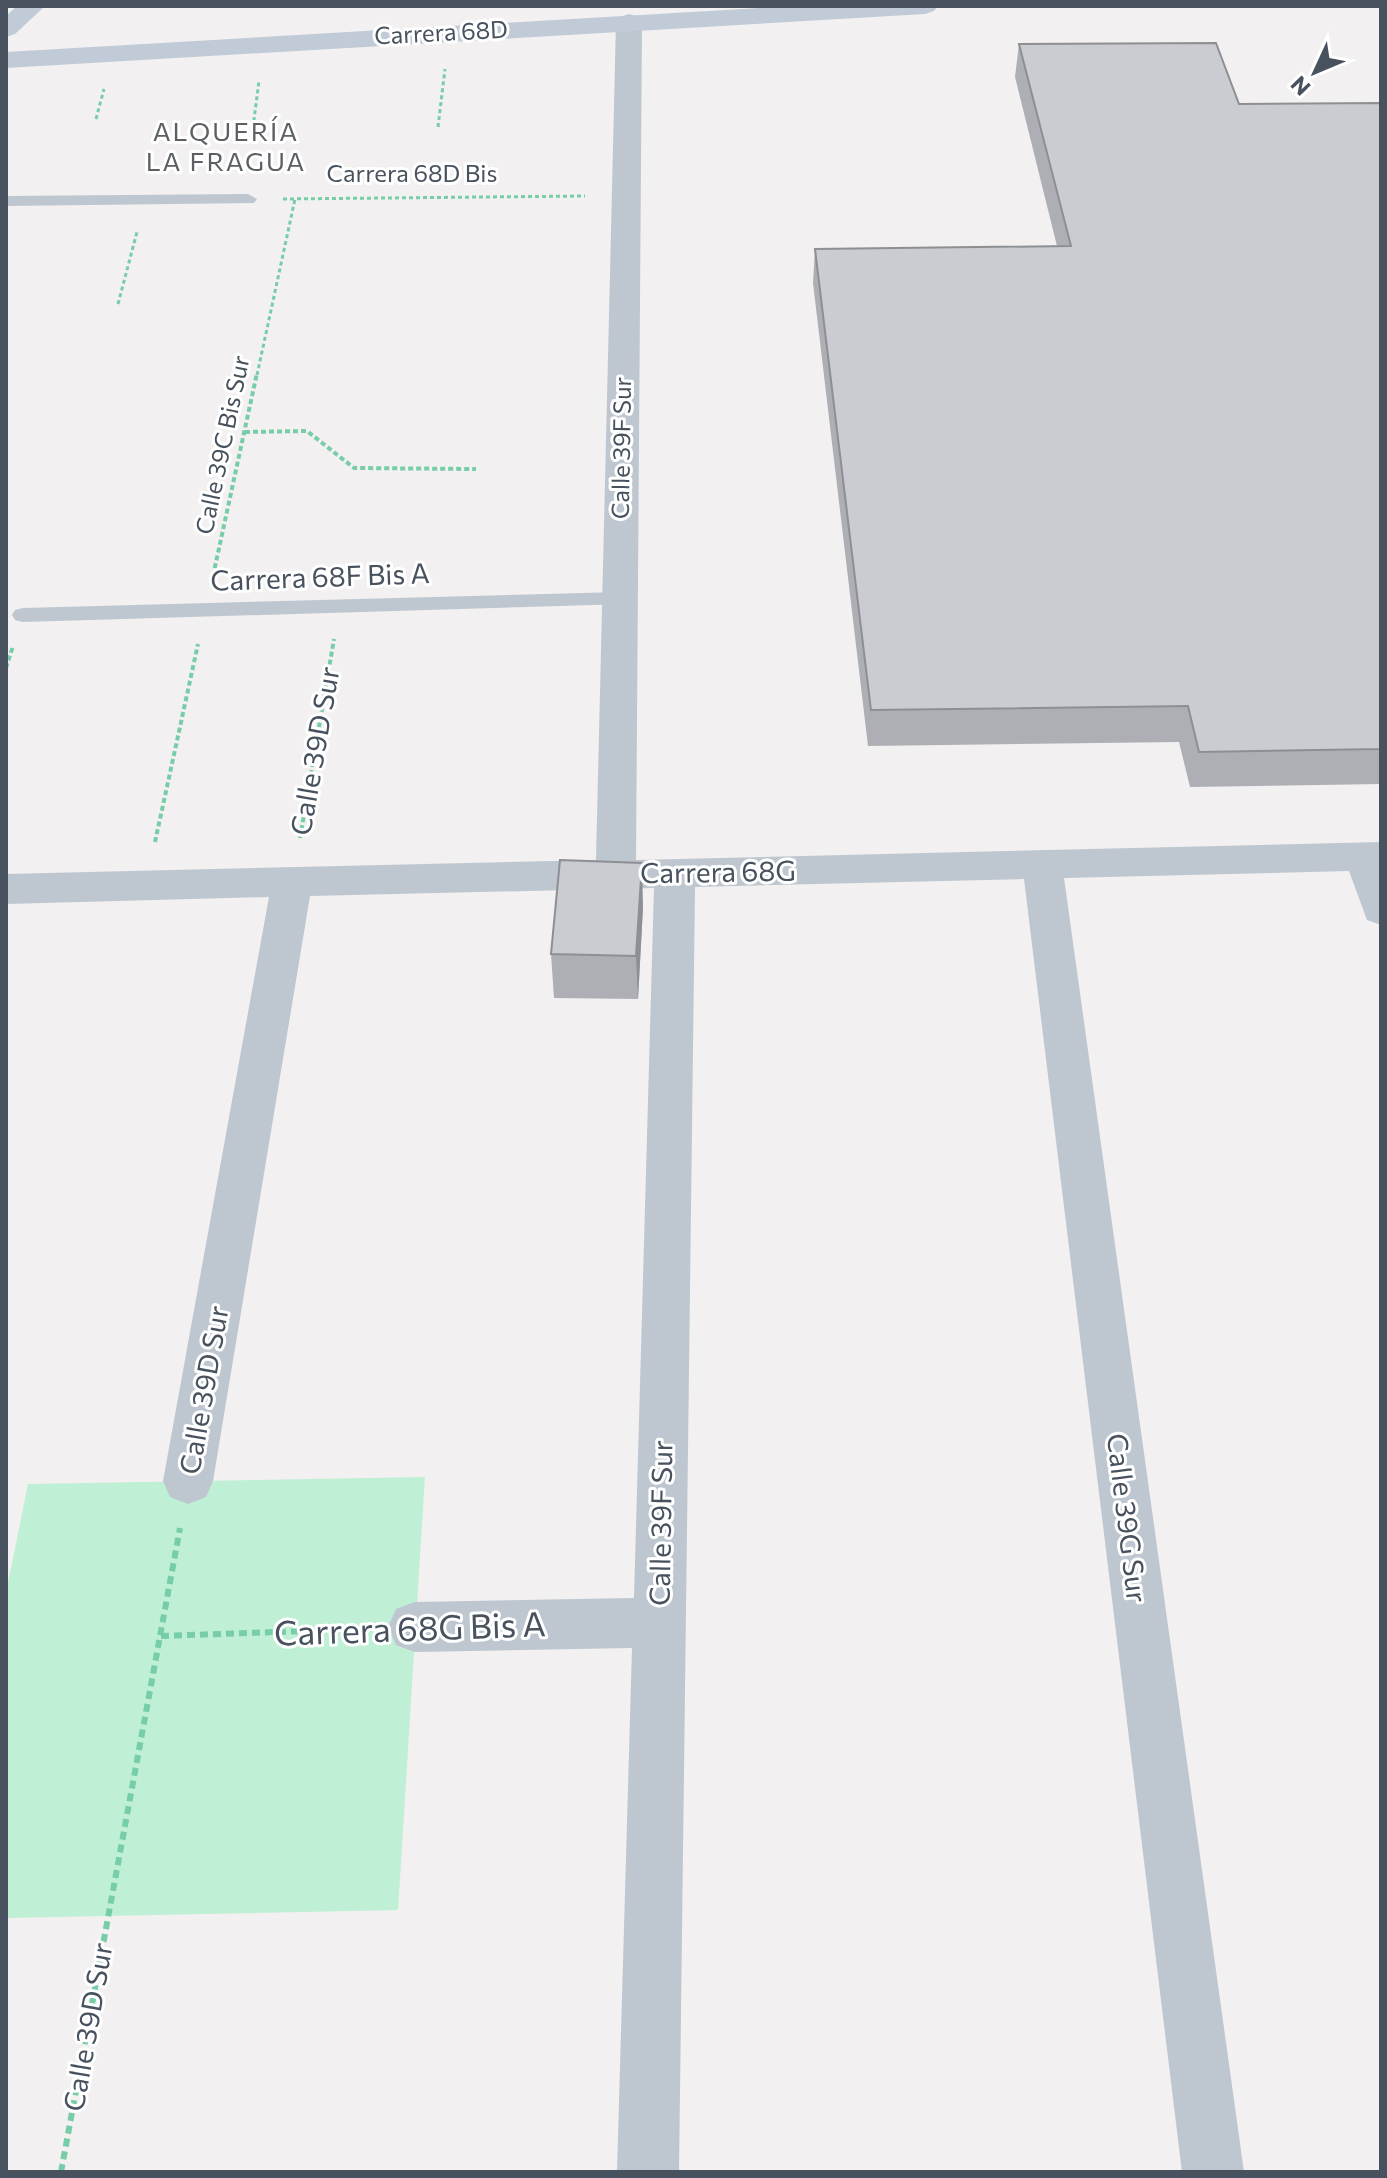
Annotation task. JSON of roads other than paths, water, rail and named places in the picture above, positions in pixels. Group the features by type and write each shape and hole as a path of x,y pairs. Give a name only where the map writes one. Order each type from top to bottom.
{"street":[{"path":"6,29 32,6"},
{"name":"Carrera 68D","path":"6,60 925,6"},
{"name":"Calle 39F Sur","path":"616,875 629,22"},
{"path":"1373,856 1381,910"},
{"name":"Carrera 68G","path":"6,889 1373,856"},
{"name":"Calle 39G Sur","path":"1042,864 1213,2172"},
{"name":"Calle 39F Sur","path":"648,2172 675,873"},
{"name":"Calle 39D Sur","path":"188,1481 292,883"},
{"name":"Carrera 68G Bis A","path":"415,1627 659,1622"}],"lane":[{"path":"6,201 248,199"},
{"name":"Carrera 68F Bis A","path":"23,615 620,599"}],"district":[{"name":"ALQUERÍA LA FRAGUA","path":"226,147"}]}
